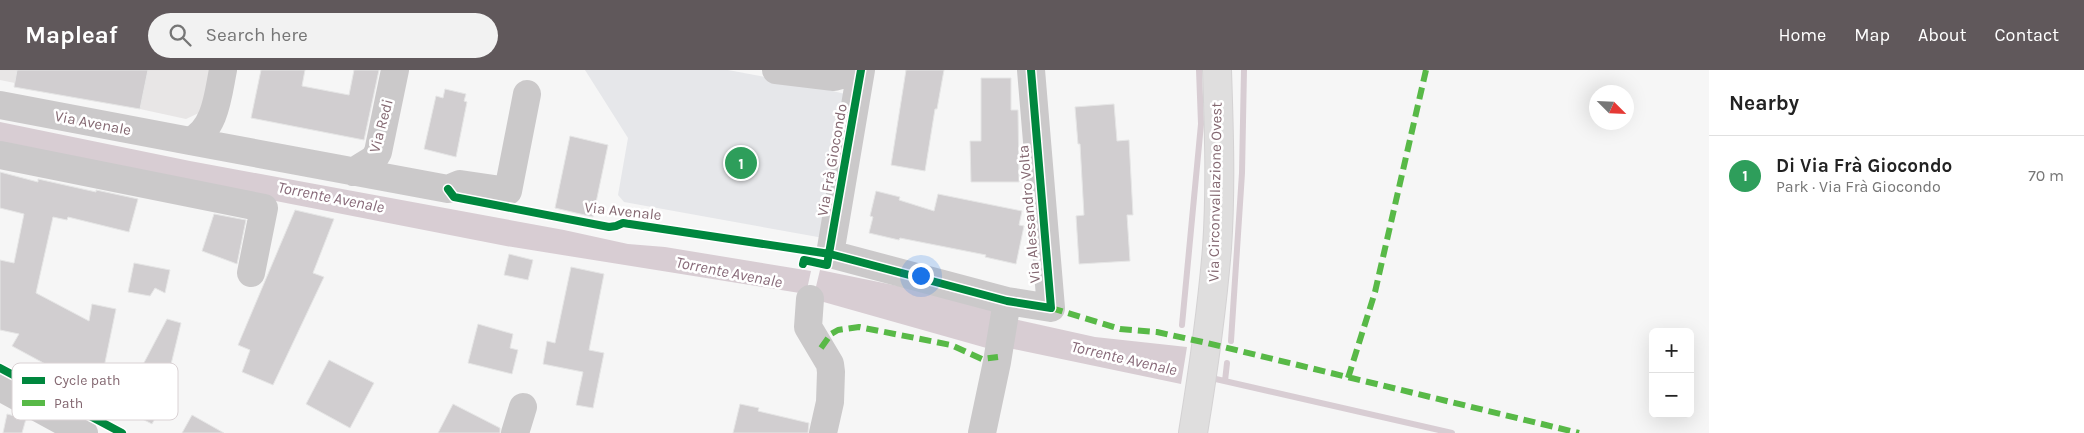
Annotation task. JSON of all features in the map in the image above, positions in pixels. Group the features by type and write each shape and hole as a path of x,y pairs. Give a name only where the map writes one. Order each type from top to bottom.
{"main road":[{"name":"Via Circonvallazione Ovest","path":"1193,433 1206,352 1217,247 1217,70"}],"street":[{"path":"188,141 200,135 209,124 223,70"},
{"name":"Via Redi","path":"353,172 374,159 378,152 395,70"},
{"name":"Via Frà Giocondo","path":"776,70 834,77 860,70 830,254"},
{"name":"Via Alessandro Volta","path":"830,254 1006,308 1051,308 1031,70"},
{"name":"Via Avenale","path":"0,105 448,189 460,184 508,191 527,94"},
{"path":"0,155 264,208 251,273"},
{"path":"810,299 808,327 830,364 831,372 830,402 823,433"},
{"path":"982,433 1006,308"},
{"path":"0,387 12,394"},
{"path":"515,433 523,407"},
{"path":"60,420 84,433"}],"shaded area":[{"path":"0,70 212,70 201,112 186,119 14,87 15,83 0,80"},
{"path":"585,70 728,70 845,94 829,239 624,202 618,195 628,138"}],"water":[{"path":"0,122 190,161 564,230 628,244 665,247 811,271 806,294 506,246 0,147"},
{"path":"820,270 908,288 992,309 990,349 813,299"},
{"path":"1014,319 1095,337 1187,347 1181,384 1009,348"}],"building":[{"path":"17,70 148,70 140,109 14,87"},
{"path":"261,70 305,70 302,86 349,95 354,70 379,70 364,140 251,118"},
{"path":"906,70 944,70 937,109 935,109 925,171 891,165"},
{"path":"981,78 1011,78 1011,110 1018,110 1019,182 971,182 970,141 981,141"},
{"path":"445,89 466,94 464,101 467,102 456,157 424,149 436,96 443,98"},
{"path":"1114,104 1117,141 1129,140 1133,215 1127,215 1130,261 1079,264 1076,216 1084,215 1080,144 1078,144 1075,107"},
{"path":"570,136 608,145 593,217 555,208"},
{"path":"0,172 38,182 38,179 138,199 129,232 68,217 67,220 53,217 36,293 89,321 92,304 116,309 105,363 43,363 12,346 19,334 0,330 0,260 14,263 24,214 0,208"},
{"path":"876,191 900,197 899,200 934,211 938,194 1022,211 1019,225 1024,226 1016,264 985,257 986,255 869,233 873,217 870,216"},
{"path":"295,210 334,219 313,273 324,277 273,385 242,372 250,350 238,345"},
{"path":"214,214 246,220 237,264 202,251"},
{"path":"509,254 533,260 528,280 504,275"},
{"path":"134,263 170,270 165,293 155,288 150,296 128,292"},
{"path":"571,267 604,274 589,350 604,353 593,408 576,405 583,372 543,364 547,341 555,343"},
{"path":"167,319 181,323 171,363 144,363"},
{"path":"478,324 513,334 510,348 518,350 512,374 468,363"},
{"path":"329,360 374,383 350,428 306,404"},
{"path":"453,404 500,428 500,433 438,433"},
{"path":"740,404 759,408 758,411 809,423 808,433 733,433"},
{"path":"7,414 12,415 12,420 26,420 22,433 3,433"},
{"path":"192,415 224,433 182,433"},
{"path":"144,420 154,420 152,424"}],"waterway":[{"path":"1182,325 1201,124 1199,70"},
{"path":"1231,341 1242,173 1244,70"},
{"path":"1225,381 1227,363"},
{"name":"Torrente Avenale","path":"1207,377 1452,433"}],"marked path":[{"path":"1348,378 1375,292 1426,70"},
{"path":"1051,308 1120,329 1157,332 1207,343 1579,433"},
{"path":"821,348 831,334 838,330 859,327 951,345 982,359 998,357"}],"cycle path":[{"path":"803,264 804,260 827,265 861,70"},
{"path":"448,189 454,197 609,227 623,223 830,254 1007,301 1051,308 1031,70"},
{"path":"0,368 12,374"},
{"path":"98,420 122,433"}],"place":[{"name":"Di Via Frà Giocondo","path":"741,163"}]}
